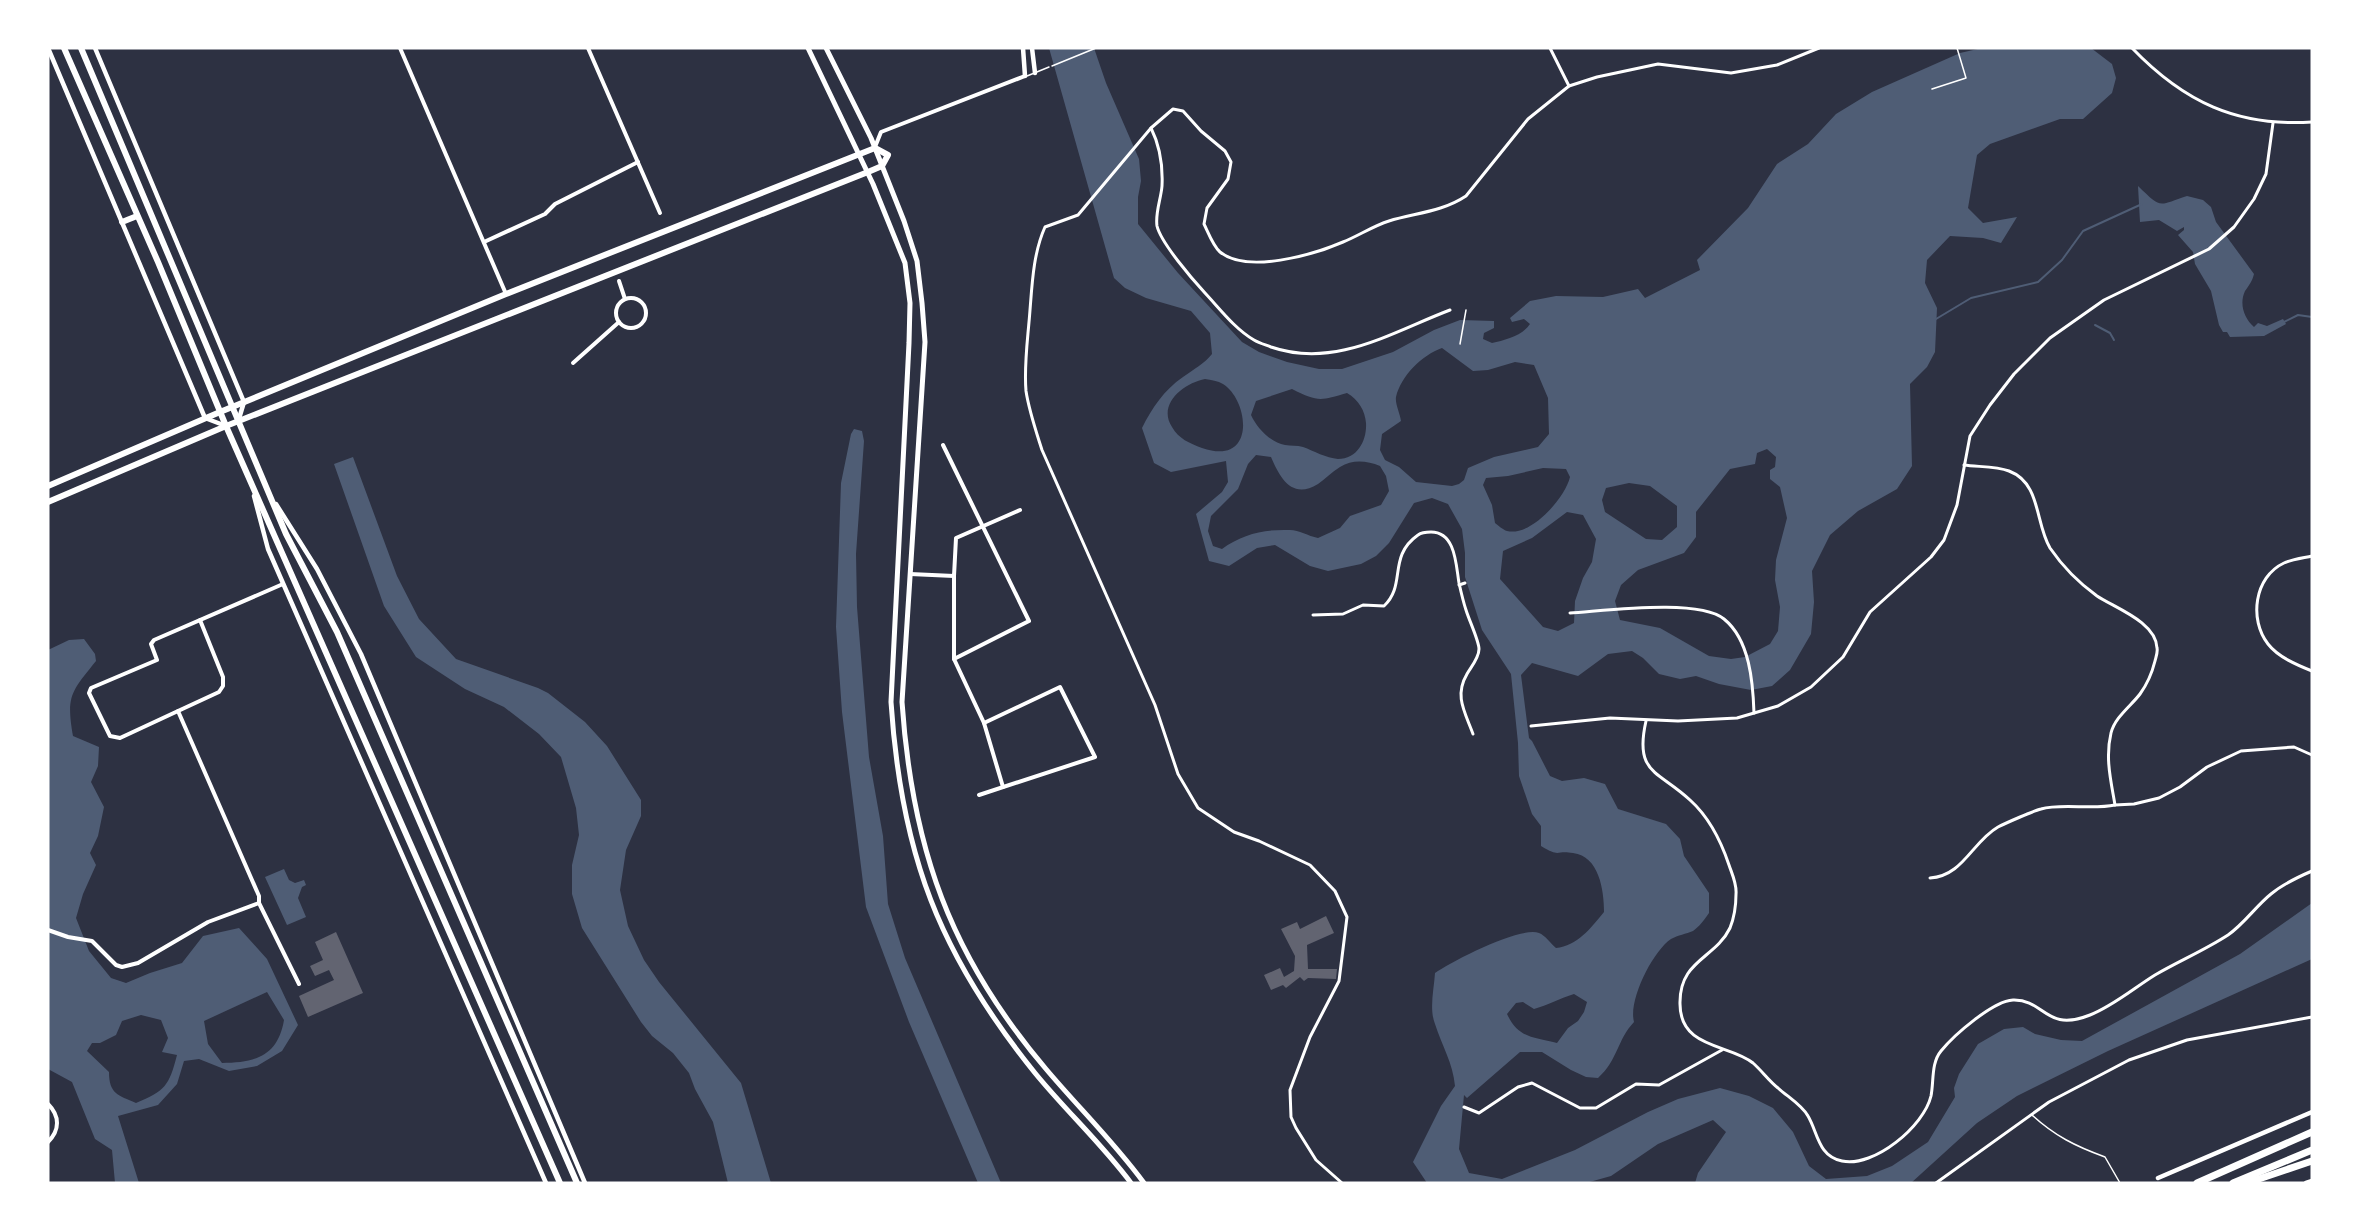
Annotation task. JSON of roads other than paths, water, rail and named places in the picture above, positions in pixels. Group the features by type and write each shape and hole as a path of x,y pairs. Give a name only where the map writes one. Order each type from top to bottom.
{"highway":[{"path":"2197,1183 2312,1130"},
{"path":"2234,1183 2312,1150"},
{"path":"2247,1183 2312,1161"}],"main road":[{"path":"64,48 251,484 560,1183"},
{"path":"81,48 234,406 238,422 286,534 337,632 577,1183"},
{"path":"808,48 868,172 904,263 910,303 891,702 895,755 903,806 919,872 950,946 984,1006 1037,1076 1131,1183"},
{"path":"48,502 226,426 882,166 888,156 875,148 826,48"},
{"path":"48,486 234,406 506,294 875,148"},
{"path":"882,166 917,261 925,342 902,702 906,754 914,803 930,868 948,915 969,959 1014,1030 1128,1160 1144,1183"},
{"path":"122,222 137,216"}],"street":[{"path":"48,48 206,418 226,426"},
{"path":"95,48 244,402 238,422"},
{"path":"400,48 506,294"},
{"path":"588,48 660,213"},
{"path":"875,148 881,132 1025,76 1023,48"},
{"path":"1032,48 1035,73"},
{"path":"1550,48 1569,86"},
{"path":"1342,1183 1316,1160 1296,1128 1291,1117 1290,1090 1310,1037 1339,981 1347,917 1335,891 1310,865 1234,832 1198,808 1178,774 1155,705 1042,450 1032,417 1026,392 1025,361 1032,282 1040,238 1046,227 1078,215 1144,136 1173,109 1183,111 1200,131 1225,151 1231,162 1231,173 1207,208 1204,224 1219,251 1239,261 1261,263 1341,243 1388,221 1439,210 1455,204 1466,196 1528,119 1569,86 1658,64 1731,73 1777,65 1819,48"},
{"path":"2132,48 2153,69 2201,102 2224,112 2273,123 2312,122"},
{"path":"1531,726 1610,718 1646,721 1737,718 1778,706 1811,687 1843,657 1870,612 1931,557 1944,540 1957,505 1970,436 2014,374 2040,347 2100,303 2163,269 2209,249 2234,227 2254,199 2266,174 2273,123"},
{"path":"1152,128 1160,145 1162,186 1157,227 1186,273 1235,325 1255,341 1286,352 1338,353 1376,341 1450,310"},
{"path":"484,242 545,214 555,204 638,162"},
{"path":"619,282 626,299"},
{"path":"633,298 642,302 645,316 635,327 626,327 620,322 616,316 617,307 626,299 633,298"},
{"path":"573,363 620,322"},
{"path":"943,445 1029,621 954,659"},
{"path":"1964,465 2008,471 2026,483 2037,506 2041,526 2050,547 2073,577 2098,596 2137,619 2155,638 2157,648 2152,676 2140,694 2119,717 2111,732 2108,761 2115,805"},
{"path":"251,484 268,549 546,1183"},
{"path":"268,492 316,569 362,654 585,1183"},
{"path":"1003,787 984,723 954,659 956,538 1020,510"},
{"path":"1313,615 1343,614 1363,605 1384,606 1393,598 1398,561 1406,547 1419,533 1436,532 1447,540 1457,561 1459,585 1479,648 1462,683 1460,700 1473,734"},
{"path":"2312,556 2283,564 2266,579 2255,608 2259,630 2269,646 2290,661 2312,671"},
{"path":"910,573 954,576"},
{"path":"1459,585 1465,583"},
{"path":"201,620 223,677 223,686 219,692 120,738 110,736 89,693 91,688 157,660 151,644 154,640 284,584"},
{"path":"1570,613 1669,607 1707,611 1723,618 1735,630 1745,650 1754,695 1754,713"},
{"path":"979,795 1095,757 1060,687 984,723"},
{"path":"178,711 259,896 259,903 299,984"},
{"path":"1646,721 1641,746 1647,763 1654,772 1690,800 1708,820 1721,841 1737,889 1734,914 1729,930 1716,946 1701,958 1682,982 1679,1005 1686,1026 1702,1041 1750,1060 1808,1115 1816,1139 1823,1150 1840,1161 1862,1161 1888,1148 1924,1115 1932,1094 1932,1078 1940,1052 1980,1015 1996,1005 2014,1000 2032,1005 2054,1020 2069,1022 2091,1015 2153,976 2229,934 2272,893 2312,871"},
{"path":"1930,878 1940,877 1964,862 1984,837 1999,827 2042,808 2102,808 2158,798 2180,787 2207,767 2241,751 2294,747 2312,755"},
{"path":"48,930 68,937 92,941 116,964 122,967 130,966 208,922 259,903"},
{"path":"1936,1183 2049,1102 2129,1060 2187,1040 2312,1017"},
{"path":"1464,1107 1479,1113 1518,1087 1532,1083 1580,1108 1596,1107 1636,1084 1659,1085 1722,1050"},
{"path":"48,1104 53,1110 57,1123 54,1135 48,1142"},
{"path":"2158,1178 2312,1112"},
{"path":"2306,1183 2312,1180"}],"lane":[{"path":"1025,76 1096,48"},
{"path":"2031,1114 2052,1133 2078,1147 2105,1157 2120,1183"}],"water":[{"path":"1049,48 1094,48 1106,83 1139,159 1141,181 1138,197 1138,224 1178,273 1242,342 1259,352 1287,362 1319,369 1342,369 1393,352 1434,330 1460,320 1494,321 1494,328 1484,333 1483,339 1492,343 1508,339 1523,332 1530,324 1524,319 1512,322 1510,318 1530,301 1556,296 1603,297 1638,289 1645,298 1700,270 1697,260 1748,208 1777,164 1808,144 1836,114 1872,92 1960,53 1982,48 2091,48 2112,64 2116,78 2112,93 2083,119 2060,119 1990,144 1977,155 1968,208 1983,223 2017,217 2001,243 1983,238 1950,236 1927,260 1925,283 1937,308 1935,352 1927,367 1910,384 1912,466 1897,489 1858,511 1830,535 1812,571 1814,602 1811,634 1790,670 1772,686 1751,690 1719,684 1696,676 1680,679 1659,674 1643,658 1632,651 1608,654 1578,676 1532,663 1521,675 1529,738 1550,776 1562,781 1584,778 1605,784 1618,809 1666,824 1680,839 1684,856 1709,893 1709,913 1693,931 1671,939 1657,954 1638,989 1633,1013 1634,1022 1610,1064 1598,1078 1586,1077 1542,1052 1520,1052 1467,1098 1464,1095 1459,1149 1469,1173 1502,1179 1575,1150 1678,1099 1720,1088 1749,1096 1773,1108 1793,1132 1809,1166 1826,1179 1867,1176 1892,1166 1928,1142 1955,1097 1954,1088 1959,1074 1978,1044 2004,1029 2023,1027 2035,1034 2061,1040 2082,1041 2240,954 2312,903 2312,959 2108,1051 2017,1096 1977,1123 1911,1183 1695,1183 1698,1173 1726,1132 1713,1120 1658,1144 1611,1176 1586,1183 1427,1183 1413,1162 1441,1106 1455,1086 1450,1062 1433,1018 1435,973 1470,953 1502,939 1530,932 1539,933 1556,948 1571,944 1589,930 1604,912 1603,894 1598,875 1589,860 1582,855 1567,852 1555,853 1541,846 1541,826 1532,814 1519,776 1511,674 1482,630 1465,577 1462,529 1448,504 1432,498 1414,503 1389,543 1376,556 1361,564 1328,571 1310,566 1275,545 1257,548 1229,566 1209,561 1196,514 1222,492 1228,482 1226,461 1171,472 1154,463 1142,428 1164,394 1212,354 1210,333 1191,311 1146,298 1125,288 1114,278","holes":["1442,348 1473,371 1488,370 1515,362 1534,365 1548,398 1549,434 1538,447 1494,457 1468,468 1464,480 1459,484 1452,486 1416,482 1399,467 1385,460 1380,450 1382,434 1401,421 1396,397 1402,381 1413,367","1207,379 1223,384 1232,392 1242,416 1243,429 1240,440 1232,448 1220,451 1202,448 1185,440 1172,427 1168,418 1170,403 1181,390","1292,389 1319,399 1347,393 1358,402 1363,410 1365,436 1356,452 1351,456 1338,459 1303,447 1274,441 1260,429 1251,415 1256,401","1767,449 1776,457 1775,467 1770,470 1770,479 1780,487 1787,518 1776,560 1775,580 1780,607 1778,631 1770,644 1745,657 1731,659 1709,656 1660,628 1620,620 1615,601 1621,585 1638,570 1684,553 1696,537 1696,512 1730,469 1755,464 1757,453","1256,455 1271,457 1283,479 1294,488 1301,489 1318,484 1345,464 1370,463 1380,466 1386,476 1389,491 1381,505 1350,516 1340,528 1318,538 1293,530 1272,530 1246,536 1222,549 1213,546 1208,531 1211,516 1238,489 1248,464","1543,468 1566,469 1570,477 1567,486 1546,514 1526,528 1516,531 1505,530 1495,523 1492,505 1483,485 1486,478 1508,476","1629,483 1650,486 1677,506 1677,527 1662,540 1646,539 1605,512 1602,500 1606,488","1567,512 1583,515 1596,539 1592,562 1583,578 1575,601 1574,623 1558,631 1543,627 1500,579 1503,551 1532,538","1574,994 1587,1002 1578,1021 1568,1028 1557,1043 1534,1038 1521,1032 1507,1014 1516,1003 1523,1002 1534,1009"]},
{"path":"2138,186 2156,202 2165,203 2187,196 2203,200 2211,207 2216,222 2254,274 2242,301 2248,319 2254,327 2258,323 2267,326 2283,319 2286,324 2264,336 2230,337 2227,332 2223,332 2219,325 2211,291 2195,264 2193,252 2178,235 2184,227 2177,231 2159,220 2140,222"},
{"path":"854,429 862,431 864,441 856,554 857,607 869,757 883,836 888,904 905,958 1001,1183 978,1183 909,1022 866,907 842,712 836,627 841,483"},
{"path":"353,457 397,576 419,619 456,659 538,688 548,693 585,722 607,746 641,800 641,816 626,850 620,890 628,926 644,960 659,982 741,1083 771,1183 728,1183 713,1122 689,1073 673,1053 652,1036 641,1022 582,928 572,894 572,865 579,835 576,808 561,757 539,734 504,707 465,689 416,657 384,606 334,464"},
{"path":"84,639 95,654 96,661 72,695 70,712 73,736 99,747 98,766 91,782 104,807 98,836 90,853 96,865 83,894 76,918 89,951 111,978 126,983 182,963 203,936 239,928 267,959 298,1025 282,1051 257,1066 229,1071 199,1059 184,1061 177,1084 158,1105 118,1116 139,1183 115,1183 112,1150 95,1139 72,1082 48,1069 48,650 69,640","holes":["267,992 284,1020 276,1042 263,1055 255,1059 222,1063 208,1044 204,1021","141,1015 161,1020 168,1038 162,1052 177,1055 168,1081 160,1091 136,1103 116,1093 111,1085 109,1072 87,1051 92,1043 100,1043 116,1035 122,1021"]},
{"path":"284,869 289,880 295,883 304,880 306,885 302,887 298,898 306,917 287,925 265,877"}],"waterway":[{"path":"1936,319 1971,298 2038,282 2062,260 2083,231 2142,204"},
{"path":"2284,322 2298,315 2312,317"},
{"path":"2095,325 2110,333 2114,340"}]}
